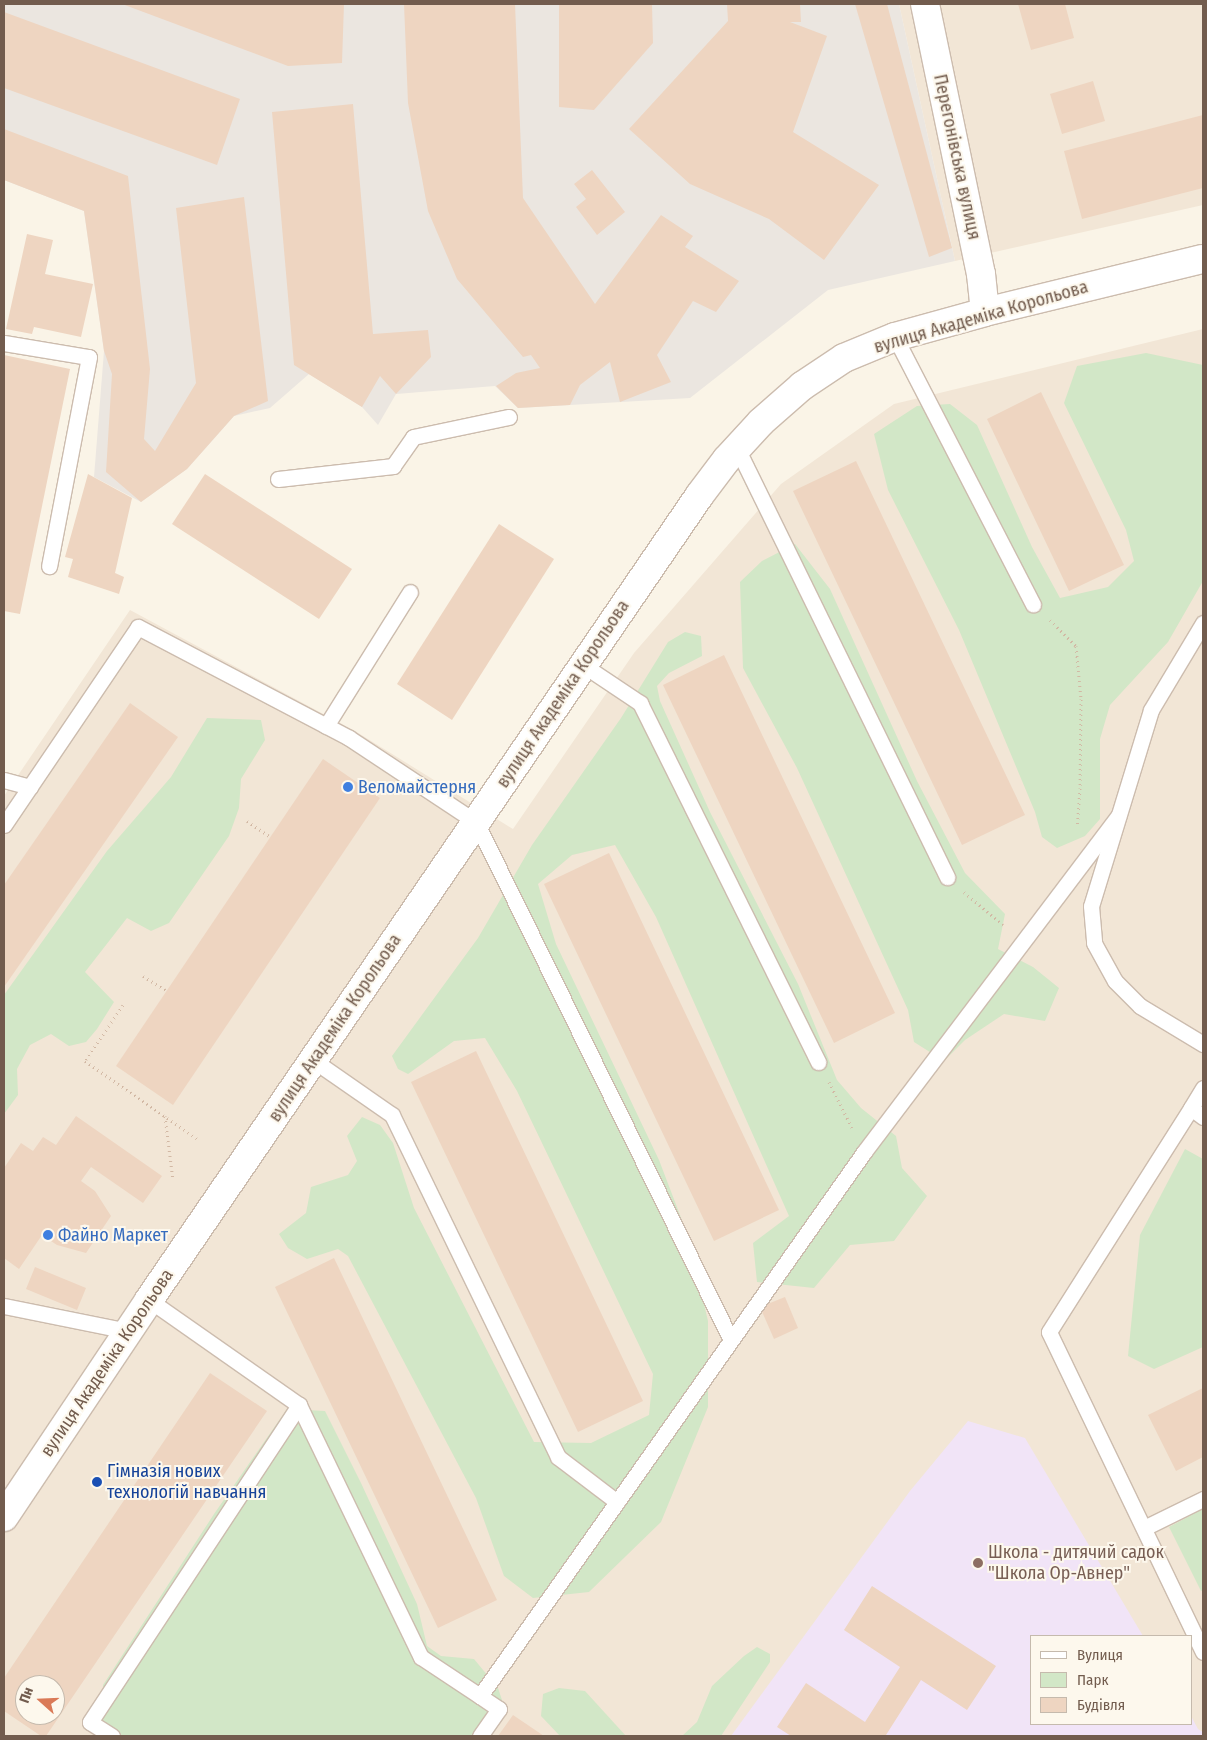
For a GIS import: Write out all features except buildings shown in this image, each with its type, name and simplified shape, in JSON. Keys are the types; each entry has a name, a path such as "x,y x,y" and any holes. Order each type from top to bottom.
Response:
{"street":[{"name":"Перегонівська вулиця","path":"925,4 981,274 985,312"},
{"name":"вулиця Академіка Корольова","path":"4,1517 149,1300 583,665 699,496 736,448 802,386 844,358 895,337 985,312 1203,259"}],"lane":[{"path":"895,337 1033,604"},
{"path":"4,343 89,357 49,566"},
{"path":"278,478 393,466 413,437 509,417"},
{"path":"736,448 947,877"},
{"path":"326,726 410,592"},
{"path":"1203,623 1150,710 1091,906 1094,943 1115,981 1140,1006 1203,1044"},
{"path":"4,825 138,627 349,738 476,822 732,1340"},
{"path":"583,665 640,703 818,1062"},
{"path":"4,780 30,787"},
{"path":"480,1696 864,1152 1118,816"},
{"path":"313,1060 392,1115 558,1457 617,1502"},
{"path":"1203,1088 1197,1112 1049,1332 1203,1652"},
{"path":"149,1300 299,1405 421,1657 499,1709 480,1736"},
{"path":"4,1306 128,1331"},
{"path":"112,1736 90,1722 299,1405"},
{"path":"1144,1528 1203,1498"}],"path":[{"path":"1033,604 1076,646 1080,699 1080,788 1074,874"},
{"path":"247,821 271,837"},
{"path":"947,877 1022,942"},
{"path":"143,976 167,991"},
{"path":"123,1005 85,1061 199,1140"},
{"path":"818,1062 864,1152"},
{"path":"165,1116 173,1180"}],"shaded area":[{"path":"4,4 899,4 955,261 828,290 690,398 518,408 495,386 396,394 378,425 362,407 309,374 270,408 234,416 187,469 141,502 94,477 104,351 84,211 4,180"},
{"path":"899,4 1203,4 1203,205 955,261"},
{"path":"1203,329 1203,1736 4,1736 4,796 130,610 355,731 513,829 634,653 781,484 894,404"},
{"name":"Школа - дитячий садок \"Школа Ор-Авнер\"","path":"968,1421 1025,1438 1142,1635 1030,1635 1030,1725 1192,1725 1192,1718 1198,1729 1203,1732 1203,1736 731,1736 910,1491"}],"green space":[{"path":"1146,353 1203,365 1203,581 1168,642 1110,705 1100,739 1100,819 1085,836 1057,848 1042,837 1035,812 959,630 888,490 874,434 917,406 950,404 977,425 1032,547 1060,598 1108,587 1134,561 1126,530 1064,403 1077,366"},
{"path":"795,544 830,589 917,781 965,873 1005,914 998,949 1033,967 1059,988 1045,1021 1004,1014 965,1040 944,1061 914,1042 908,1010 797,768 743,668 740,582 762,561"},
{"path":"685,632 701,636 702,656 669,673 657,686 660,701 710,812 798,984 837,1080 861,1108 896,1136 902,1168 927,1196 894,1241 850,1245 814,1288 757,1282 753,1243 789,1216 656,917 615,845 572,855 538,884 556,944 659,1160 688,1236 708,1321 708,1407 661,1522 589,1592 533,1598 504,1576 476,1498 348,1256 338,1249 307,1259 288,1248 279,1234 306,1213 311,1187 348,1175 357,1161 347,1136 362,1117 380,1125 393,1143 414,1208 534,1442 591,1443 649,1415 653,1374 517,1091 485,1038 454,1041 408,1074 398,1069 392,1056 478,938 532,845 621,718 668,642"},
{"path":"207,718 261,720 265,740 241,779 239,808 229,836 169,923 151,931 127,918 85,972 114,1002 97,1029 86,1042 69,1046 51,1034 30,1045 17,1069 18,1095 4,1114 4,995 107,851 171,777"},
{"path":"1185,1149 1203,1159 1203,1347 1154,1369 1128,1356 1140,1235"},
{"path":"287,1409 325,1411 361,1483 417,1604 427,1646 441,1656 474,1659 498,1688 506,1712 489,1736 111,1736 102,1723 103,1685 214,1514"},
{"path":"1203,1509 1203,1590 1201,1591 1169,1527"},
{"path":"757,1647 770,1654 770,1662 721,1736 682,1736 697,1722 712,1686 744,1656"},
{"path":"559,1688 585,1691 626,1736 560,1736 541,1716 543,1694"}],"place":[{"name":"Веломайстерня","path":"348,787"},
{"name":"Файно Маркет","path":"48,1235"},
{"name":"Гімназія нових технологій навчання","path":"97,1482"},
{"name":"Школа - дитячий садок \"Школа Ор-Авнер\"","path":"978,1563"}]}
